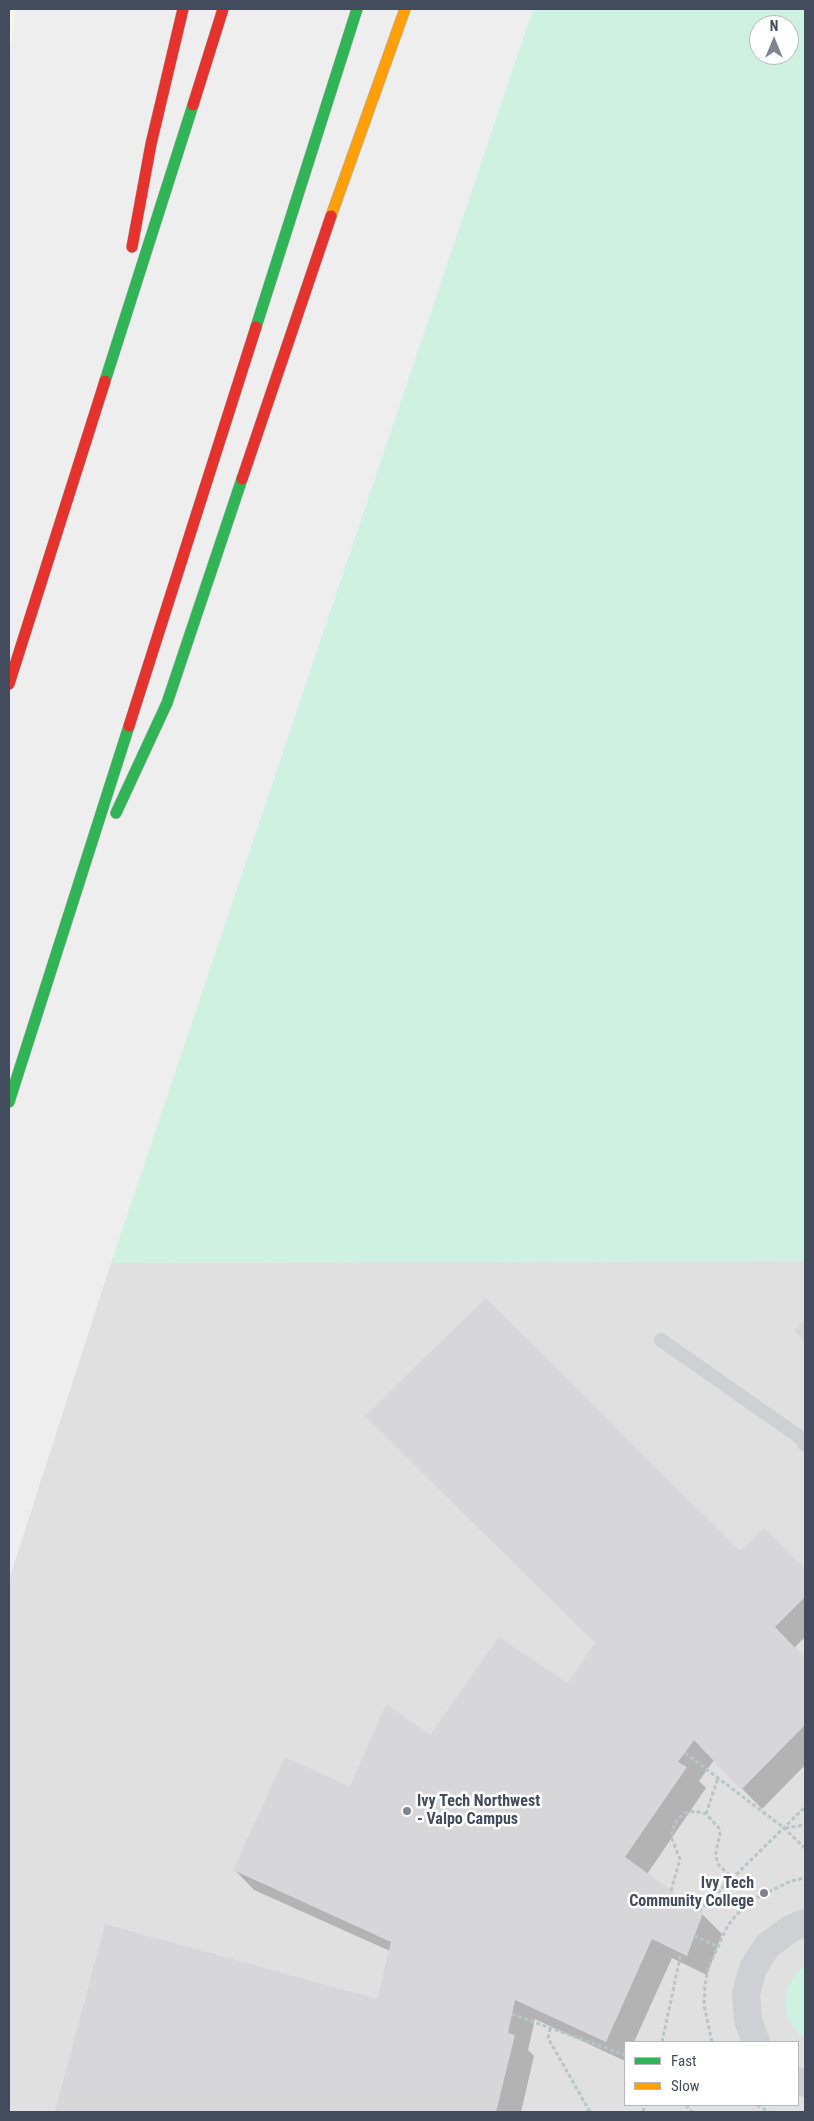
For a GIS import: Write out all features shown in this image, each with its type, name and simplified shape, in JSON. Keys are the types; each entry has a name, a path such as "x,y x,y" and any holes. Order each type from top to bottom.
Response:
{"highway":[{"path":"110,364 151,144 183,9"},
{"path":"9,684 224,9"},
{"path":"9,1102 357,9"},
{"path":"65,926 167,702 350,158 405,9"}],"street":[{"path":"756,2041 748,2021 746,1994 754,1968 768,1945 790,1929 805,1923"}],"lane":[{"path":"661,1340 801,1438 805,1445"}],"path":[{"path":"685,1753 784,1828 805,1848"},
{"path":"706,1814 718,1778"},
{"path":"700,1911 805,1807"},
{"path":"672,1890 680,1859 672,1838 672,1830 678,1819 685,1813 695,1811 706,1814 719,1828 720,1834 716,1852 717,1863 733,1878"},
{"path":"784,1828 805,1825"},
{"path":"694,1936 717,1946"},
{"path":"662,2041 681,1953"},
{"path":"512,2014 624,2056"},
{"path":"550,2028 548,2038 590,2112"}],"shaded area":[{"path":"9,9 16,9 9,59"},
{"name":"Ivy Tech Northwest - Valpo Campus","path":"805,1261 805,2112 9,2112 9,1580 111,1263"}],"green space":[{"path":"533,9 805,9 805,1261 111,1263"},
{"path":"805,1965 805,2038 795,2030 788,2018 785,2003 787,1989 793,1977"}],"building":[{"path":"486,1298 740,1551 764,1528 805,1568 805,1597 775,1627 805,1658 805,1725 741,1790 694,1740 678,1762 687,1767 625,1857 703,1913 687,1956 652,1939 606,2042 515,2000 508,2033 515,2035 496,2112 55,2112 105,1924 377,1999 391,1942 233,1870 285,1757 350,1787 386,1704 430,1735 499,1637 568,1683 595,1643 365,1416"},
{"path":"805,1318 805,1341 794,1331"}],"traffic: fast":[{"path":"256,327 357,9"},
{"path":"105,381 193,105"},
{"path":"116,813 167,703 242,479"},
{"path":"9,1102 129,726"}],"traffic: slow":[{"path":"331,216 405,9"}],"traffic: jam":[{"path":"132,247 151,144 183,9"},
{"path":"193,105 223,9"},
{"path":"242,479 331,216"},
{"path":"129,726 256,327"},
{"path":"9,684 105,381"}],"place":[{"name":"Ivy Tech Northwest - Valpo Campus","path":"407,1811"},
{"name":"Ivy Tech Community College","path":"764,1893"}]}
